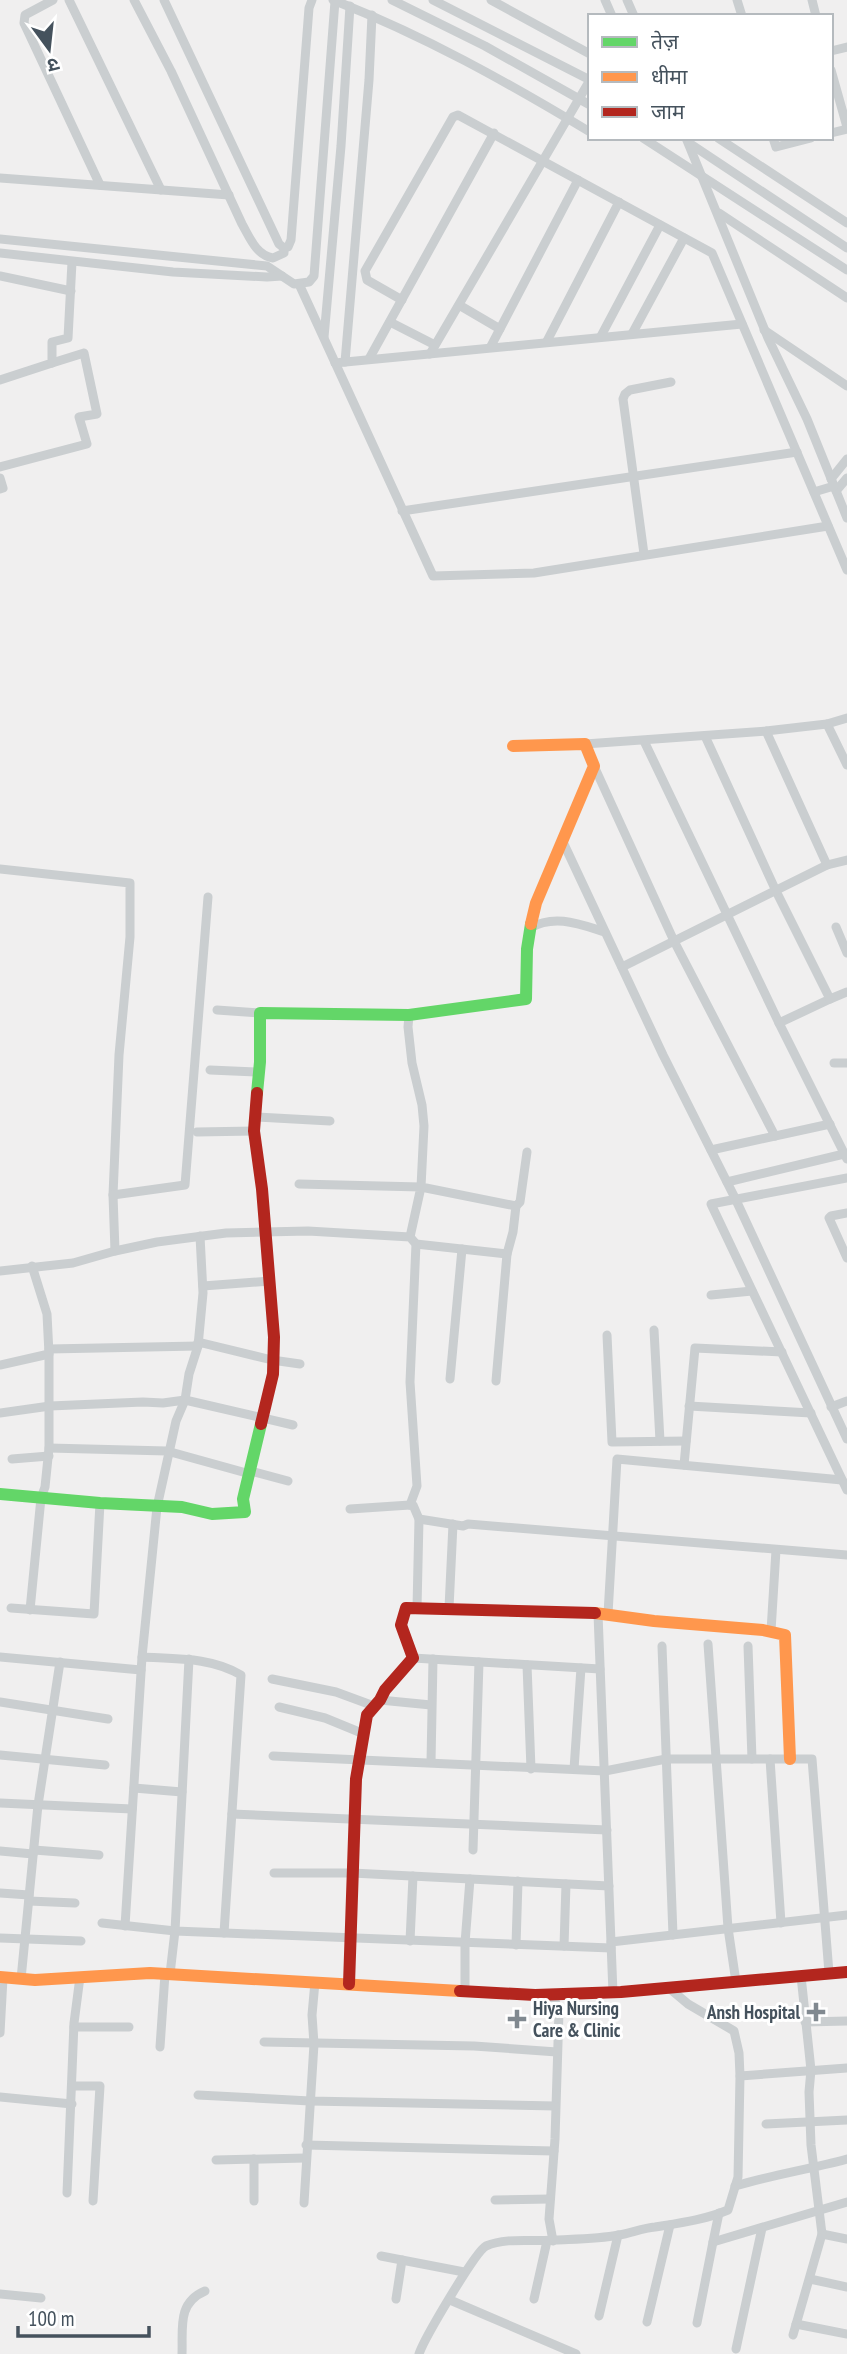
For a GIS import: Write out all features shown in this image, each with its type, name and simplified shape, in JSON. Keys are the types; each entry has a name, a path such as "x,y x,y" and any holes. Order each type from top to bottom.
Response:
{"street":[{"path":"53,0 25,15 24,23 100,185"},
{"path":"69,0 161,190"},
{"path":"134,0 171,71 242,224 261,254 273,258 288,247 291,240 312,0"},
{"path":"164,0 284,250 284,276"},
{"path":"0,239 267,266 295,284 309,282 314,275 334,0 402,28 522,91 588,131"},
{"path":"392,0 485,46 588,104"},
{"path":"433,0 588,79"},
{"path":"491,0 588,53"},
{"path":"324,339 350,6"},
{"path":"340,362 369,80 372,15"},
{"path":"833,77 847,128"},
{"path":"433,349 588,84"},
{"path":"402,300 367,280 365,271 453,117 463,116 712,253 847,570"},
{"path":"369,359 494,133"},
{"path":"646,140 847,270"},
{"path":"685,140 718,212 764,330 807,419 847,518"},
{"path":"685,140 847,248"},
{"path":"721,140 847,223"},
{"path":"774,140 776,147 803,140"},
{"path":"0,178 229,195"},
{"path":"491,346 578,180"},
{"path":"547,341 619,202"},
{"path":"718,212 847,298"},
{"path":"601,337 660,225"},
{"path":"632,334 684,238"},
{"path":"0,253 173,271 284,276"},
{"path":"52,363 52,342 68,338 72,261"},
{"path":"0,276 71,291"},
{"path":"299,284 324,339 340,362 429,572 439,577 534,573 828,526"},
{"path":"459,306 500,329"},
{"path":"390,322 433,349"},
{"path":"340,362 433,349 741,324"},
{"path":"764,330 847,386"},
{"path":"0,380 84,353 97,414 79,417 87,444 0,467"},
{"path":"644,554 623,399 630,390 671,382"},
{"path":"402,511 797,452"},
{"path":"834,485 847,459"},
{"path":"0,478 3,488 0,489"},
{"path":"814,492 847,478"},
{"path":"513,746 644,741 766,731 827,724 847,718"},
{"path":"827,724 847,765"},
{"path":"766,731 828,865"},
{"path":"705,736 776,891 830,999"},
{"path":"644,741 846,1157 727,1182"},
{"path":"585,744 674,941 775,1136"},
{"path":"217,1010 260,1013 409,1014 526,999 530,928 536,903 594,766"},
{"path":"563,842 735,1198 847,1439"},
{"path":"622,967 828,865 847,860"},
{"path":"0,869 130,883 130,937 119,1055 113,1195 115,1251"},
{"path":"113,1195 185,1185 208,897"},
{"path":"530,928 540,922 563,920 605,932"},
{"path":"836,927 847,953"},
{"path":"779,1023 847,992"},
{"path":"0,1494 182,1507 212,1514 245,1512 243,1499 273,1374 274,1337 270,1280 254,1131 257,1117 260,1013"},
{"path":"409,1014 412,1063 424,1126 421,1187 413,1240 411,1382 417,1486 410,1505"},
{"path":"834,1063 847,1063"},
{"path":"211,1070 258,1072"},
{"path":"257,1117 330,1121"},
{"path":"711,1150 830,1124"},
{"path":"197,1132 254,1131"},
{"path":"496,1381 507,1254 516,1206 520,1202 527,1152"},
{"path":"847,1178 711,1204 847,1490"},
{"path":"299,1184 421,1187 516,1206"},
{"path":"847,1213 831,1216 830,1219 847,1258"},
{"path":"0,1271 73,1262 115,1251 200,1236 264,1231 308,1231 413,1240 507,1254"},
{"path":"125,1926 141,1670 157,1507 176,1421 185,1399 198,1344 203,1286 200,1236"},
{"path":"450,1379 462,1249"},
{"path":"30,1610 41,1498 49,1452 50,1406 47,1314 32,1266"},
{"path":"203,1286 270,1280"},
{"path":"711,1295 752,1291"},
{"path":"654,1330 660,1441"},
{"path":"607,1335 612,1442 686,1441"},
{"path":"0,1365 49,1352 198,1344 300,1364"},
{"path":"684,1465 695,1348 782,1352"},
{"path":"0,1413 50,1406 163,1403 185,1399 293,1425"},
{"path":"831,1407 847,1401"},
{"path":"689,1406 811,1413"},
{"path":"12,1459 49,1452 170,1451 288,1481"},
{"path":"613,1993 600,1670 617,1460 842,1480"},
{"path":"11,1608 93,1614 100,1503"},
{"path":"350,1509 413,1505 419,1519 417,1608"},
{"path":"419,1519 453,1524 847,1555"},
{"path":"449,1608 453,1524"},
{"path":"771,1631 776,1550"},
{"path":"413,1658 401,1625 405,1608 603,1614 771,1631 785,1635 790,1759"},
{"path":"708,1644 728,1928 736,1982"},
{"path":"662,1646 673,1934"},
{"path":"748,1646 752,1759"},
{"path":"0,1657 141,1670"},
{"path":"142,1657 189,1659 229,1668 241,1675 224,1933"},
{"path":"413,1658 600,1670"},
{"path":"349,1984 356,1779 367,1715 413,1658"},
{"path":"160,2047 167,1974 175,1931 189,1659"},
{"path":"431,1762 433,1659"},
{"path":"21,1979 38,1805 60,1662"},
{"path":"472,1850 479,1662"},
{"path":"527,1665 531,1769"},
{"path":"575,1769 581,1668"},
{"path":"272,1679 377,1703 431,1705"},
{"path":"0,1702 108,1719"},
{"path":"279,1707 325,1718 364,1734"},
{"path":"0,1755 104,1765"},
{"path":"273,1756 605,1771 666,1759 812,1759 829,1973"},
{"path":"770,1759 781,1923"},
{"path":"134,1788 182,1792"},
{"path":"0,1803 132,1810"},
{"path":"232,1814 607,1830"},
{"path":"0,1851 99,1855"},
{"path":"274,1873 352,1873 609,1886"},
{"path":"410,1941 413,1876"},
{"path":"465,1991 465,1943 470,1879"},
{"path":"516,1945 518,1881"},
{"path":"564,1947 566,1884"},
{"path":"0,1893 75,1903"},
{"path":"102,1923 175,1931 564,1947 611,1945 673,1934 847,1915"},
{"path":"0,1938 81,1941"},
{"path":"0,2033 1,1978 167,1974 552,1994 613,1993 847,1972"},
{"path":"793,2335 822,2234 821,2211 813,2168 809,2092 811,2070 800,1976"},
{"path":"67,2193 74,2028 80,1977"},
{"path":"304,2203 315,1982"},
{"path":"419,2354 464,2272 485,2247 534,2239 550,2241 618,2235 719,2214 727,2210 738,2177 740,2076 734,2031 688,2004 669,1988"},
{"path":"534,2299 550,2241 559,2011 552,1994"},
{"path":"805,2022 847,2021"},
{"path":"74,2028 129,2027"},
{"path":"264,2042 463,2046 557,2052"},
{"path":"740,2076 847,2068"},
{"path":"72,2086 100,2086 93,2201"},
{"path":"198,2095 310,2101 555,2106"},
{"path":"0,2097 72,2104"},
{"path":"766,2124 847,2120"},
{"path":"306,2145 554,2151"},
{"path":"216,2160 305,2158"},
{"path":"254,2159 254,2201"},
{"path":"735,2186 769,2175 847,2159"},
{"path":"495,2200 550,2199"},
{"path":"713,2242 847,2202"},
{"path":"697,2323 719,2214"},
{"path":"647,2322 670,2225"},
{"path":"736,2349 762,2228"},
{"path":"822,2234 847,2239"},
{"path":"599,2316 618,2235"},
{"path":"381,2256 464,2272"},
{"path":"396,2299 402,2260"},
{"path":"810,2278 847,2287"},
{"path":"181,2354 184,2309 196,2295 205,2291"},
{"path":"0,2294 41,2298"},
{"path":"450,2300 576,2354"},
{"path":"796,2324 847,2334"}],"traffic: fast":[{"path":"257,1093 260,1013 409,1015 526,999 527,949 531,924"},
{"path":"0,1494 182,1507 212,1514 245,1512 243,1499 261,1424"}],"traffic: slow":[{"path":"513,746 585,744 594,766 536,903 531,924"},
{"path":"595,1613 763,1630 785,1635 790,1759"},
{"path":"0,1977 35,1980 150,1973 460,1991"}],"traffic: jam":[{"path":"257,1093 254,1131 262,1189 274,1337 273,1374 261,1424"},
{"path":"349,1984 356,1779 367,1715 413,1658 401,1625 406,1608 595,1613"},
{"path":"460,1991 535,1995 621,1992 847,1972"}],"place":[{"name":"Ansh Hospital","path":"816,2012"},
{"name":"Hiya Nursing Care & Clinic","path":"517,2019"}]}
